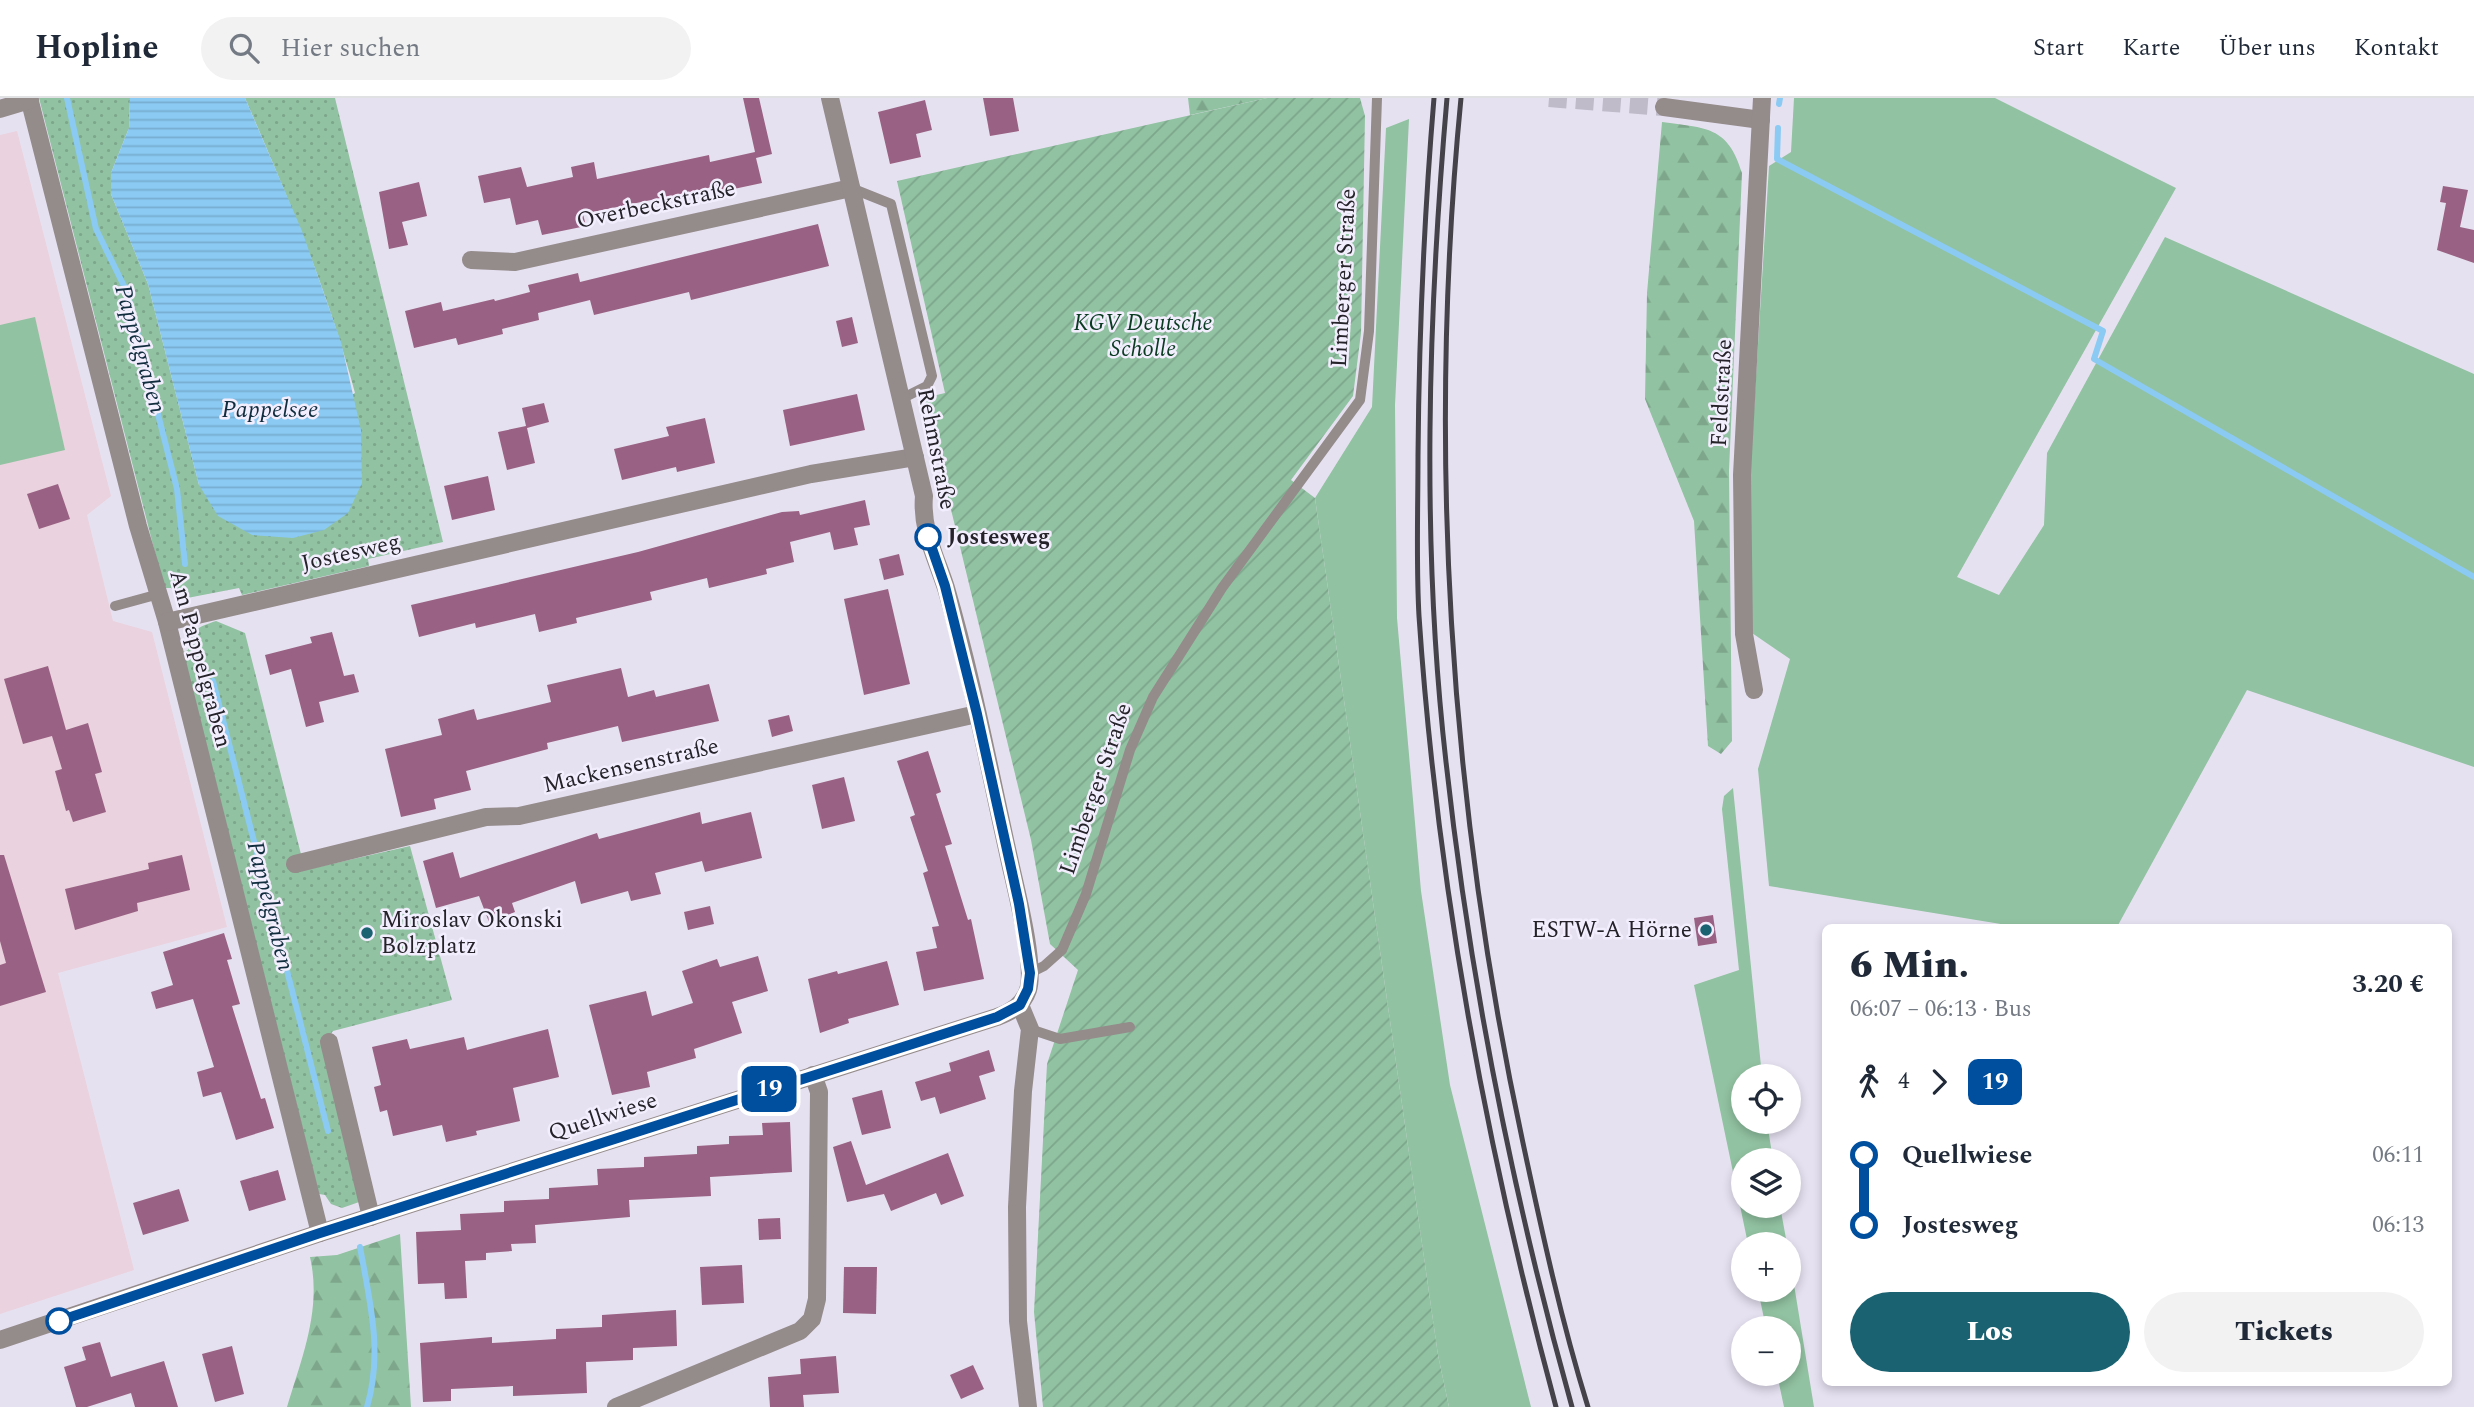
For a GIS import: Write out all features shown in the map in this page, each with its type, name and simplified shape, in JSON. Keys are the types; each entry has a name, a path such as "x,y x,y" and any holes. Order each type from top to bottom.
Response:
{"street":[{"name":"Rehmstraße","path":"830,98 924,496 923,513 928,537 945,586 977,714 1019,904 1030,973"},
{"name":"Feldstraße","path":"1754,690 1744,634 1742,475 1762,98"},
{"path":"0,109 29,99"},
{"name":"Am Pappelgraben","path":"29,99 138,526 167,622 320,1233"},
{"path":"1664,107 1761,120"},
{"name":"Overbeckstraße","path":"471,260 515,262 851,188"},
{"name":"Jostesweg","path":"167,622 811,474 915,457"},
{"name":"Mackensenstraße","path":"295,864 486,817 519,816 977,714"},
{"path":"1028,1407 1018,1321 1017,1207 1023,1091 1030,1029 1020,1005 1028,989 1030,973"},
{"name":"Quellwiese","path":"0,1340 320,1233 997,1017 1020,1005"},
{"path":"329,1042 371,1217"},
{"path":"616,1407 800,1331 812,1319 817,1299 819,1092 813,1075"}],"lane":[{"name":"Limberger Straße","path":"1030,973 1044,966 1062,950 1086,894 1130,750 1153,697 1187,639 1222,588 1360,400 1369,331 1377,98"},
{"path":"851,188 891,204 932,376 927,386 901,399"},
{"path":"116,606 159,594"},
{"path":"1030,1029 1060,1040 1130,1027"}],"shaded area":[{"path":"17,131 111,496 87,515 113,621 152,632 227,927 58,973 134,1270 0,1314 0,135"}],"green space":[{"path":"39,98 130,98 129,128 111,173 111,194 148,284 199,485 355,393 319,280 245,98 335,98 443,542 368,559 369,566 242,595 239,588 182,599 171,588 164,588"},
{"path":"1188,98 1267,98 1190,115"},
{"name":"KGV Deutsche Scholle","path":"1267,98 1360,98 1365,116 1361,333 1353,396 1291,480 1315,498 1438,1355 1449,1407 1043,1407 1034,1312 1047,1064 1078,970 1050,944 1031,840 924,398 945,393 897,181"},
{"path":"1794,98 1995,98 2176,188 1957,577 1999,595 2044,525 2047,453 2165,237 2474,374 2474,767 2247,690 2119,924 2001,924 1769,886 1758,769 1790,659 1752,633 1750,474 1769,166 1791,152"},
{"path":"1409,119 1395,405 1397,618 1421,891 1450,1085 1531,1407 1449,1407 1438,1355 1315,498 1372,407 1386,128"},
{"path":"1662,122 1713,132 1730,146 1742,173 1729,471 1732,741 1721,754 1708,746 1694,521 1645,399 1647,293"},
{"path":"35,317 65,450 0,465 0,325"},
{"path":"216,621 245,633 305,870 410,846 452,1000 333,1031 322,1045 362,1201 342,1208 331,1204 325,1195 319,1194 183,652 188,650 196,630"},
{"path":"1733,788 1761,1064 1731,1064 1731,1134 1769,1134 1771,1148 1731,1148 1731,1162 1694,985 1739,970 1722,809 1724,796"},
{"path":"1743,1218 1782,1218 1785,1232 1745,1232"},
{"path":"400,1234 411,1407 287,1407 312,1314 314,1295 310,1257 337,1255"},
{"path":"1761,1302 1797,1302 1799,1316 1763,1316"},
{"path":"1801,1327 1814,1407 1784,1407 1780,1386 1801,1386"}],"water":[{"name":"Pappelsee","path":"130,98 245,98 302,231 341,342 361,430 362,483 348,513 324,530 293,538 252,535 218,516 199,485 148,284 111,194 111,173 129,128"}],"building":[{"path":"743,98 759,98 772,154 756,158 762,183 715,193 714,187 583,214 586,226 542,235 538,220 516,225 510,198 484,203 478,176 521,167 527,187 573,177 571,167 594,162 597,179 709,155 710,162 755,152"},
{"path":"983,98 1013,98 1019,131 990,136"},
{"path":"925,100 932,130 916,134 921,157 890,164 878,112"},
{"path":"419,182 427,216 402,222 408,245 389,249 379,192"},
{"path":"2443,186 2468,190 2460,227 2474,230 2474,263 2437,250 2446,203 2440,202"},
{"path":"818,224 829,266 691,300 689,292 594,315 590,300 538,313 539,320 502,329 503,334 458,345 456,338 414,348 405,311 441,302 443,311 494,299 495,301 530,292 528,285 578,273 580,282"},
{"path":"852,317 858,343 842,347 836,321"},
{"path":"857,394 865,430 790,446 783,410"},
{"path":"544,403 549,422 527,428 535,463 507,470 498,432 526,426 522,408"},
{"path":"705,418 715,463 677,472 676,467 622,480 614,449 669,436 666,427"},
{"path":"488,476 495,510 452,520 444,486"},
{"path":"58,484 70,519 39,529 27,494"},
{"path":"865,500 870,525 854,528 858,545 834,550 830,532 790,542 794,562 766,569 767,574 709,588 707,578 650,592 652,600 576,618 577,623 539,632 535,614 476,628 475,623 419,637 411,605 638,552 782,512 799,511 800,515"},
{"path":"899,554 904,575 884,580 879,559"},
{"path":"888,589 910,684 864,695 844,599"},
{"path":"332,632 344,676 354,674 359,692 319,702 324,722 306,727 291,669 270,675 265,655 312,643 310,637"},
{"path":"48,666 66,730 88,723 102,772 95,774 106,812 73,822 69,810 66,811 55,771 62,769 52,736 23,744 4,679"},
{"path":"621,668 628,697 654,690 656,697 709,684 719,721 622,742 618,726 547,743 548,749 466,771 471,790 434,799 436,809 401,817 385,749 442,735 438,719 474,709 477,720 551,702 547,685"},
{"path":"789,715 793,731 772,737 768,720"},
{"path":"928,751 941,792 936,794 952,844 945,846 968,920 971,919 984,979 924,991 916,952 937,948 932,927 939,926 923,873 928,871 910,817 915,815 897,761"},
{"path":"844,777 855,821 822,829 812,785"},
{"path":"700,812 702,824 751,812 762,858 705,872 702,861 655,873 661,894 631,901 628,891 581,904 575,881 512,903 515,912 489,922 479,896 436,908 423,861 453,852 460,878 597,833 599,839"},
{"path":"0,855 4,855 46,992 0,1006 0,965 6,963 0,941"},
{"path":"182,855 190,890 137,903 138,911 75,930 65,889 149,869 148,863"},
{"path":"710,906 714,924 688,930 684,912"},
{"name":"ESTW-A Hörne","path":"1713,915 1717,943 1698,946 1694,918"},
{"path":"224,933 232,959 227,960 240,1004 232,1006 261,1099 265,1098 274,1128 236,1140 221,1092 203,1097 197,1072 214,1067 193,999 156,1009 151,992 173,985 163,952"},
{"path":"758,956 768,991 732,1002 742,1033 694,1049 696,1058 647,1072 650,1087 612,1095 589,1005 646,991 652,1016 693,1003 682,971 717,959 720,967"},
{"path":"887,961 899,1005 848,1019 849,1023 820,1033 808,979"},
{"path":"548,1029 559,1077 513,1088 520,1121 476,1131 477,1135 446,1142 442,1125 393,1136 387,1110 380,1112 374,1087 381,1085 372,1047 407,1039 410,1049 464,1037 467,1050"},
{"path":"989,1050 995,1071 979,1076 986,1099 940,1114 935,1097 921,1101 915,1082 951,1071 949,1063"},
{"path":"882,1090 891,1128 862,1135 852,1098"},
{"path":"790,1122 792,1172 710,1177 711,1196 629,1200 630,1217 535,1225 536,1243 511,1244 512,1251 486,1253 486,1260 465,1261 467,1298 445,1299 444,1283 418,1284 416,1232 461,1230 460,1214 504,1212 504,1201 549,1199 549,1188 598,1185 597,1169 644,1167 644,1157 697,1154 697,1146 729,1144 729,1136 763,1135 762,1123"},
{"path":"851,1141 866,1185 948,1153 964,1196 941,1205 936,1193 891,1211 884,1194 847,1202 833,1147"},
{"path":"278,1170 286,1200 249,1211 240,1181"},
{"path":"179,1189 189,1221 143,1235 133,1203"},
{"path":"780,1218 781,1239 759,1240 758,1219"},
{"path":"742,1265 744,1303 702,1305 700,1267"},
{"path":"844,1267 877,1267 876,1314 843,1313"},
{"path":"676,1310 677,1346 633,1348 633,1360 586,1362 587,1393 513,1396 513,1386 451,1389 451,1401 423,1402 420,1343 492,1337 492,1343 556,1339 556,1329 602,1327 602,1315"},
{"path":"100,1342 111,1377 164,1361 178,1407 135,1407 131,1393 87,1407 76,1407 64,1367 86,1360 82,1347"},
{"path":"232,1346 244,1394 215,1402 202,1354"},
{"path":"836,1356 839,1393 803,1395 804,1407 770,1407 768,1377 801,1374 800,1359"},
{"path":"973,1365 984,1389 961,1399 950,1375"}],"waterway":[{"name":"Pappelgraben","path":"67,98 96,229 127,292 177,489 185,564"},
{"path":"1779,104 1780,98"},
{"path":"1778,128 1777,159 2103,331 2094,359 2474,577"},
{"name":"Pappelgraben","path":"213,681 328,1131"},
{"name":"Pappelgraben","path":"360,1247 371,1308 374,1347 372,1387 367,1407"}],"tunnel":[{"path":"1549,98 1664,107"}],"railway":[{"path":"1434,98 1427,187 1418,456 1418,596 1427,716 1438,816 1468,1015 1508,1212 1556,1407"},
{"path":"1447,98 1435,263 1430,430 1430,513 1438,680 1456,844 1481,1006 1531,1248 1572,1407"},
{"path":"1461,98 1451,229 1446,360 1446,492 1462,754 1477,884 1498,1014 1545,1243 1588,1407"}],"bus line":[{"name":"19","path":"59,1321 320,1233 997,1017 1020,1005 1028,989 1030,973 1019,904 977,714 945,586 935,564 928,537"}],"place":[{"name":"Jostesweg","path":"928,537"},
{"name":"ESTW-A Hörne","path":"1706,930"},
{"name":"Miroslav Okonski Bolzplatz","path":"367,933"}]}
